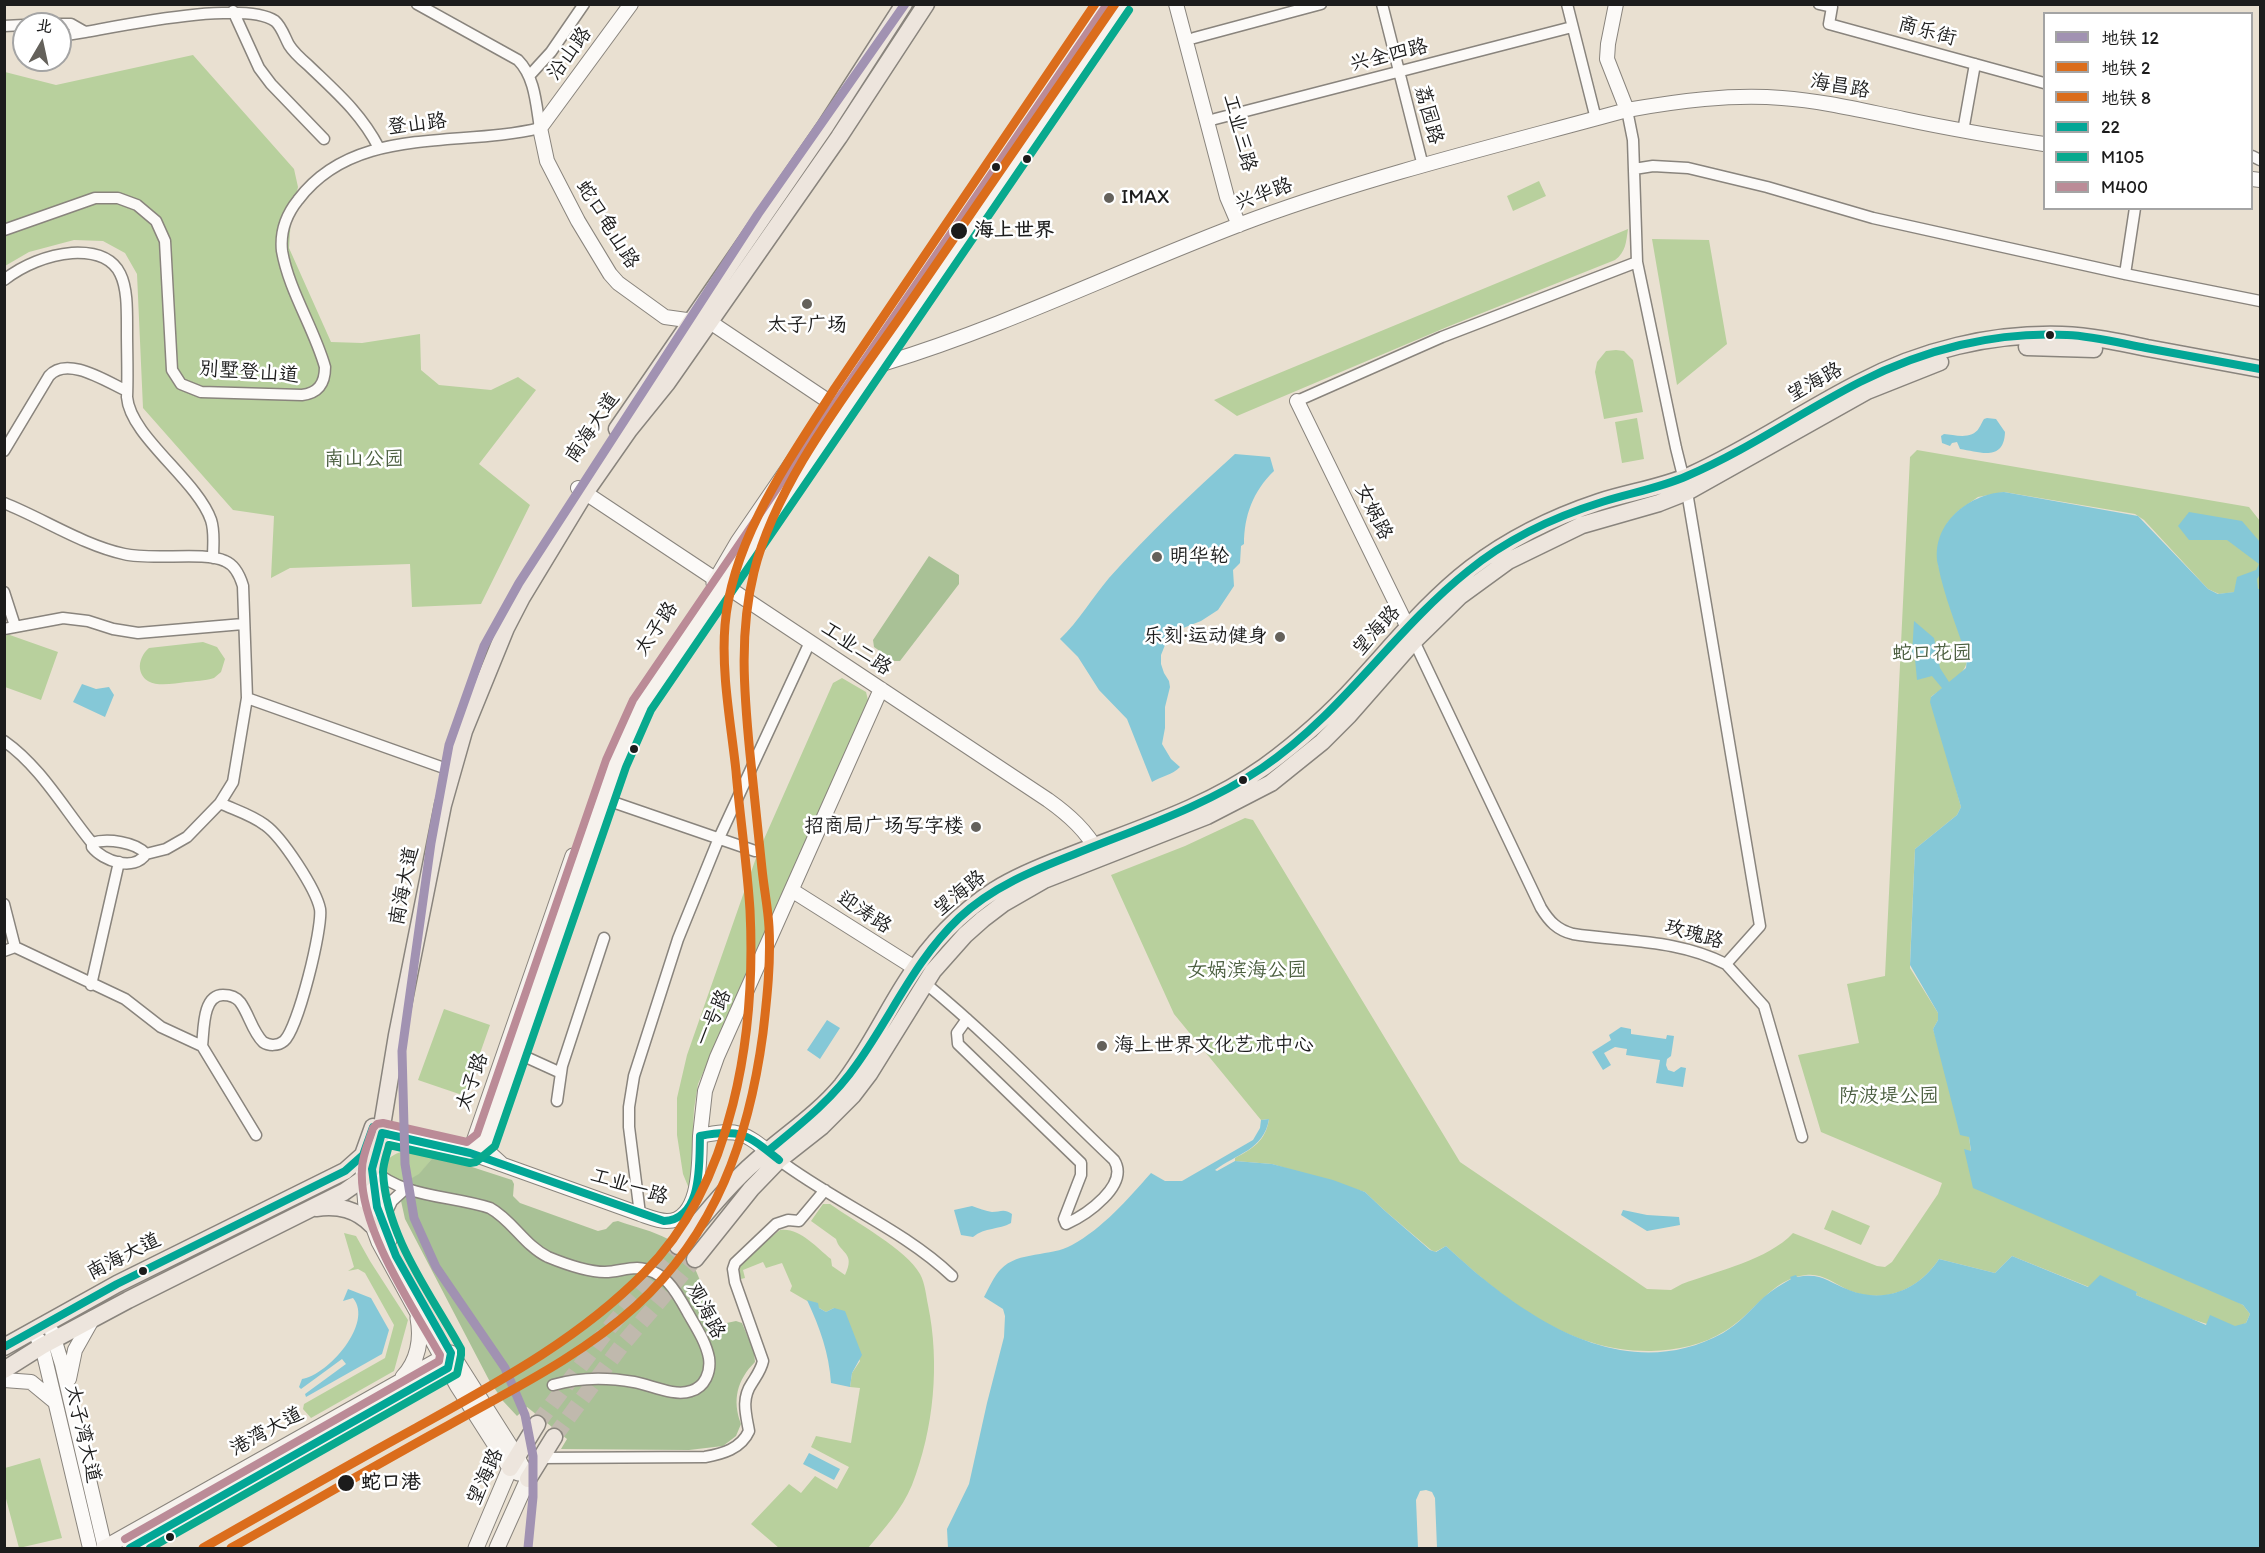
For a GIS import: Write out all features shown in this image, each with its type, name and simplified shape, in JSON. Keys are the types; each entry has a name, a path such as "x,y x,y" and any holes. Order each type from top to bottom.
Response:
{"main road":[{"name":"南海大道","path":"380,1128 390,1022 426,839 444,768 469,692 498,625 530,564 581,490 690,321 825,127 904,4"},
{"name":"南海大道","path":"4,1370 93,1318 344,1192 366,1167 380,1128 435,842 464,731 516,607 581,490 667,383 832,147 926,4"},
{"name":"太子路","path":"482,1135 517,1053 616,763 642,705 720,582 738,542 1107,4"},
{"name":"太子路","path":"482,1135 615,737 634,700 871,370 1120,4"},
{"name":"望海路","path":"1685,485 1713,464 1860,382 1900,363 1969,343 2038,335 2074,336 2260,369"},
{"name":"望海路","path":"695,1259 746,1196 773,1155 841,1086 867,1048 915,968 958,919 996,889 1035,869 1125,841 1235,794 1262,768 1311,730 1411,634 1468,570 1497,549 1523,535 1598,503 1655,488 1685,485 1867,391 1933,364 1985,351 2026,347 2096,349 2260,379"},
{"name":"望海路","path":"678,1246 731,1185 773,1155 821,1127 853,1095 875,1065 925,983 965,934 1004,903 1098,851"},
{"path":"466,1148 482,1135 489,1153 500,1163"},
{"name":"南海大道","path":"4,1347 117,1284 345,1171 366,1167"},
{"path":"366,1167 366,1208 396,1256 447,1360"},
{"path":"309,1209 335,1207 348,1209 377,1224 417,1312 513,1463 528,1479"},
{"path":"400,1382 408,1372 418,1348 420,1324 417,1312"},
{"name":"港湾大道","path":"104,1548 400,1382 447,1360"},
{"name":"港湾大道","path":"130,1548 447,1360"},
{"name":"望海路","path":"476,1548 513,1463 537,1424"},
{"name":"望海路","path":"497,1548 528,1479 554,1437"}],"street":[{"path":"417,4 518,60 530,75 540,128"},
{"path":"530,75 551,52 584,4"},
{"name":"沿山路","path":"540,128 631,4"},
{"name":"工业三路","path":"1176,4 1227,197 1239,225"},
{"name":"工业三路","path":"1186,4 1235,195 1239,225"},
{"path":"1194,38 1321,4"},
{"name":"荔园路","path":"1382,4 1423,165"},
{"path":"1567,4 1596,119"},
{"path":"1616,4 1607,59 1632,128 1637,262 1685,485"},
{"name":"商乐街","path":"1819,4 1833,6 1829,24 2043,83"},
{"path":"233,11 259,69 324,139"},
{"path":"72,34 191,13 233,11 262,15 275,22 295,53 356,111 369,128 379,148"},
{"path":"72,25 86,32"},
{"name":"兴全四路","path":"1215,119 1572,27"},
{"path":"1963,131 1975,64"},
{"name":"海昌路","path":"1627,110 1701,99 1780,98 1817,101 1963,131 2043,144"},
{"name":"兴华路","path":"871,370 885,363 993,326 1239,225 1346,186 1627,110"},
{"name":"登山路","path":"308,186 338,163 379,148 540,128"},
{"name":"蛇口龟山路","path":"540,128 547,161 578,221 610,274 628,292 665,317 708,323"},
{"path":"1634,169 1653,166 1688,168 1767,187 1873,218 2125,274 2260,301"},
{"name":"别墅登山道","path":"4,230 95,198 118,198 137,205 156,221 165,241 172,370 181,384 201,392 312,394 320,387 325,377 325,367 286,267 281,235 285,220 308,186"},
{"path":"2125,274 2135,210"},
{"path":"4,280 38,261 67,254 99,256 114,265 123,276 127,293 129,408 136,422 206,510 213,526 213,558"},
{"path":"1297,401 1442,337 1637,262"},
{"path":"708,323 723,330 834,405"},
{"path":"894,337 894,342 900,347 925,351"},
{"path":"4,451 49,376 57,369 73,368 127,391"},
{"name":"女娲路","path":"1297,401 1411,634"},
{"name":"玫瑰路","path":"1411,634 1548,920 1559,929 1573,934 1669,945 1701,953 1726,964 1760,926 1685,485"},
{"name":"工业二路","path":"581,490 1063,810 1086,833 1098,851"},
{"path":"4,503 123,554 148,558 213,558 226,561 240,576 243,586 247,698 236,771 228,793 182,840 166,849 146,854 136,862 108,860 97,853 92,843 34,768 19,751 4,741"},
{"path":"4,592 10,627 63,618 75,618 113,629 138,633 243,624"},
{"path":"640,1214 629,1127 631,1091 678,939 719,838 810,642"},
{"name":"一号路","path":"700,1136 702,1105 710,1076 881,689"},
{"path":"247,698 444,768"},
{"path":"604,799 755,851"},
{"path":"202,1046 207,1009 212,1000 220,995 233,996 240,1002 263,1042 275,1044 286,1039 296,1020 320,925 320,912 315,894 278,837 265,825 220,803"},
{"path":"92,843 101,841 125,844 142,849 146,854"},
{"path":"91,984 119,862"},
{"name":"迎涛路","path":"793,891 915,968"},
{"path":"4,904 10,949 125,999 161,1028 202,1046 256,1135"},
{"path":"557,1101 561,1073 604,938"},
{"path":"1726,964 1764,1006 1803,1137"},
{"path":"925,983 967,1018 1118,1165 1116,1182 1094,1207 1079,1218 1066,1224 1064,1219 1081,1175 1081,1163 958,1044 957,1033 967,1018"},
{"path":"517,1053 561,1073"},
{"name":"工业一路","path":"380,1128 466,1148 500,1163 640,1214 668,1221 680,1216 688,1208 698,1186 700,1136"},
{"path":"700,1136 731,1131 747,1136 825,1190 882,1225 952,1276"},
{"name":"观海路","path":"366,1167 404,1190 490,1208 499,1213 546,1256 567,1264 605,1272 635,1268 651,1270 666,1279 676,1291 703,1339 709,1358 709,1371 704,1383 685,1393 604,1378 574,1380 553,1385"},
{"path":"377,1224 392,1201 404,1190"},
{"path":"539,1458 705,1457 730,1450 742,1442 748,1431 744,1412 747,1394 762,1369 763,1361 735,1282 733,1269 735,1263 776,1224 788,1220 799,1221 825,1190"},
{"path":"68,1390 72,1359 78,1343 93,1318"},
{"path":"40,1326 49,1342"},
{"name":"太子湾大道","path":"49,1342 68,1390 104,1548"},
{"name":"太子湾大道","path":"49,1342 54,1401 90,1548"},
{"path":"4,1380 31,1382 54,1401"}],"green space":[{"name":"南山公园","path":"193,55 294,169 298,187 291,218 289,248 331,342 362,343 420,334 421,370 439,385 491,390 518,377 536,390 479,464 530,505 481,604 412,607 410,564 290,568 271,578 274,516 233,510 143,408 137,274 125,253 103,241 74,240 29,252 5,266 5,72 56,85"},
{"path":"1539,181 1546,196 1513,211 1507,196"},
{"path":"1628,229 1623,250 1615,260 1447,327 1237,416 1214,400"},
{"path":"1652,239 1709,240 1727,344 1677,385"},
{"path":"1606,351 1624,351 1633,360 1643,412 1604,419 1595,372 1597,362"},
{"path":"1637,418 1644,459 1622,463 1615,422"},
{"path":"1917,450 2249,507 2260,521 2260,589 2219,594 2208,589 2144,520 2135,514 2004,492 1978,497 1958,511 1948,522 1938,550 1938,564 1967,658 1959,675 1931,697 1961,807 1957,815 1915,849 1910,962 1910,968 1938,1013 1938,1020 1933,1029 1969,1137 1971,1152 1964,1150 2243,1305 2250,1314 2246,1323 2235,1327 2206,1324 2136,1295 2137,1292 2089,1287 2012,1256 1995,1273 1939,1259 1931,1270 1911,1286 1887,1295 1861,1294 1828,1279 1812,1275 1794,1278 1773,1290 1735,1324 1708,1340 1690,1346 1651,1351 1621,1349 1592,1343 1539,1319 1491,1285 1446,1246 1435,1252 1431,1250 1365,1192 1272,1164 1235,1161 1235,1158 1252,1148 1261,1139 1269,1119 1261,1120 1174,1014 1111,875 1185,846 1245,818 1253,820 1460,1162 1647,1289 1671,1290 1741,1264 1770,1251 1793,1233 1877,1266 1885,1267 1892,1262 1938,1194 1942,1183 1821,1132 1798,1055 1859,1043 1847,984 1885,976 1910,457"},
{"path":"929,556 959,575 959,584 900,661 894,661 874,647 873,640"},
{"path":"7,634 58,652 41,700 5,687 4,642"},
{"path":"203,642 217,647 225,659 221,672 214,678 158,684 142,676 140,663 149,648"},
{"path":"842,678 866,692 868,700 698,1084 694,1109 690,1191 683,1174 677,1135 677,1098 687,1055 757,855 833,683"},
{"path":"444,1009 490,1025 465,1096 418,1080"},
{"path":"418,1149 435,1155 419,1175 403,1183 388,1175 386,1163 389,1158 400,1152"},
{"path":"435,1155 512,1180 513,1196 520,1203 598,1231 618,1221 656,1234 678,1245 692,1262 697,1273 710,1316 722,1324 736,1321 742,1323 754,1352 755,1362 744,1376 738,1391 737,1407 741,1424 736,1436 723,1446 689,1450 561,1449 567,1439 527,1407 517,1416 503,1401 489,1380 405,1219 401,1201 406,1193 403,1183 419,1174"},
{"path":"823,1204 830,1204 879,1236 913,1265 923,1281 932,1327 933,1396 919,1464 903,1502 868,1548 779,1548 751,1524 789,1484 801,1493 815,1476 837,1489 849,1467 811,1447 816,1436 851,1443 860,1388 850,1387 852,1373 860,1361 834,1308 826,1312 790,1291 792,1286 782,1263 766,1268 763,1262 743,1270 745,1278 741,1279 740,1273 740,1266 745,1258 780,1230 787,1230 801,1235 813,1244 831,1259 832,1266 845,1275 849,1262 848,1257 836,1239 811,1221"},
{"path":"1832,1210 1870,1226 1861,1245 1824,1229"},
{"path":"344,1233 356,1236 408,1320 394,1371 311,1418 303,1409 304,1404 385,1358 394,1325 365,1273 358,1269 348,1271 354,1267"},
{"path":"40,1458 62,1538 19,1548 5,1495 5,1468"}],"water":[{"path":"1987,418 1996,419 2005,432 2004,441 1996,451 1975,452 1960,449 1957,442 1950,446 1942,443 1941,436 1944,434 1963,436 1976,432"},
{"path":"1235,454 1270,457 1274,471 1260,487 1251,504 1244,544 1241,546 1240,563 1233,570 1234,586 1218,610 1201,621 1178,630 1165,645 1161,655 1161,664 1170,687 1165,707 1162,744 1171,759 1180,767 1152,782 1127,719 1099,690 1078,657 1060,639 1124,562 1170,514"},
{"path":"2004,492 2138,516 2208,589 2218,594 2234,592 2237,577 2256,570 2259,564 2227,540 2189,540 2178,526 2189,512 2242,521 2260,542 2260,574 2257,579 2258,589 2260,589 2260,1548 1437,1548 1435,1498 1432,1492 1426,1490 1420,1491 1416,1500 1418,1548 948,1548 947,1529 969,1484 1004,1337 1003,1309 984,1297 996,1275 1008,1263 1016,1259 1064,1249 1083,1238 1114,1213 1151,1173 1165,1181 1182,1181 1253,1140 1260,1128 1261,1120 1269,1119 1266,1129 1255,1145 1215,1170 1235,1161 1272,1164 1333,1180 1365,1192 1430,1250 1436,1252 1446,1246 1505,1296 1538,1318 1573,1336 1610,1348 1647,1352 1685,1348 1723,1333 1740,1321 1767,1294 1796,1275 1797,1277 1818,1277 1862,1294 1888,1295 1911,1286 1921,1279 1939,1259 1995,1273 2012,1256 2088,1287 2100,1275 2137,1292 2136,1295 2206,1325 2210,1315 2235,1326 2246,1323 2250,1314 2243,1305 1973,1188 1964,1149 1971,1151 1969,1137 1960,1135 1933,1029 1938,1020 1938,1013 1910,965 1915,849 1957,815 1961,807 1930,702 1931,697 1942,688 1932,676 1917,680 1915,659 1912,654 1914,621 1934,638 1940,668 1949,682 1966,668 1967,658 1947,600 1938,565 1937,550 1940,537 1954,514 1977,499"},
{"path":"82,684 96,689 109,687 114,695 105,717 73,702"},
{"path":"827,1020 840,1028 820,1059 807,1050"},
{"path":"1621,1027 1631,1029 1631,1034 1666,1039 1667,1035 1674,1036 1671,1056 1667,1059 1666,1065 1668,1070 1674,1072 1681,1067 1686,1068 1683,1087 1656,1083 1660,1060 1626,1055 1627,1049 1615,1047 1604,1053 1611,1065 1603,1070 1592,1052 1611,1040 1609,1035"},
{"path":"972,1206 992,1212 1009,1212 1012,1214 1011,1223 973,1237 961,1235 954,1210"},
{"path":"1623,1210 1647,1215 1679,1217 1680,1225 1647,1231 1621,1215"},
{"path":"348,1289 371,1298 389,1330 382,1354 306,1397 305,1394 346,1364 342,1359 301,1389 299,1387 302,1379 324,1368 335,1358 353,1334 358,1321 358,1308 353,1298 343,1301"},
{"path":"807,1300 818,1303 819,1308 826,1312 834,1308 845,1311 862,1355 852,1373 850,1387 831,1383 823,1341"},
{"path":"809,1453 840,1469 834,1480 803,1464"}],"tunnel":[{"path":"537,1424 606,1332 678,1246"},
{"path":"554,1437 622,1345 695,1259"}],"metro line":[{"name":"12","path":"528,1548 533,1497 533,1456 525,1415 505,1368 436,1267 414,1218 405,1164 402,1051 431,843 449,745 484,646 519,583 758,214 905,4"},
{"name":"2","path":"203,1548 475,1395 564,1340 592,1319 644,1273 675,1237 699,1196 719,1151 733,1104 743,1055 749,1006 750,910 724,661 725,625 730,593 739,562 766,501 835,388 1095,4"},
{"name":"8","path":"231,1548 522,1385 593,1341 636,1306 664,1278 688,1247 708,1215 738,1146 748,1110 757,1072 767,993 769,927 748,731 744,663 749,595 765,538 779,505 816,438 1115,4"}],"transit line":[{"name":"M400","path":"125,1539 439,1361 440,1355 389,1265 369,1215 363,1191 362,1164 373,1128 383,1123 467,1142 477,1134 606,760 633,700 1107,4"},
{"name":"M105","path":"150,1548 457,1374 461,1349 412,1264 392,1219 383,1172 389,1145 470,1163 476,1162 495,1146 626,767 651,710 1129,10"},
{"name":"22","path":"768,1151 838,1089 870,1045 929,952 943,934 972,907 999,888 1029,873 1194,805 1262,768 1291,746 1343,698 1441,594 1483,559 1532,530 1584,508 1687,476 1731,455 1860,382 1909,361 1960,345 2013,336 2077,336 2260,369"},
{"name":"22","path":"4,1347 117,1284 345,1171 363,1155 373,1127"},
{"name":"22","path":"130,1548 448,1368 451,1353 396,1256 377,1207 372,1169 382,1133 470,1153 664,1221 677,1218 686,1211 692,1201 698,1175 700,1136 735,1133 751,1139 779,1160"}],"place":[{"name":"IMAX","path":"1109,198"},
{"name":"海上世界","path":"959,231"},
{"name":"太子广场","path":"807,304"},
{"name":"明华轮","path":"1157,557"},
{"name":"乐刻·运动健身","path":"1280,637"},
{"name":"招商局广场写字楼","path":"976,827"},
{"name":"海上世界文化艺术中心","path":"1102,1046"},
{"name":"蛇口港","path":"346,1483"}],"park label":[{"name":"蛇口花园","path":"1932,654"},
{"name":"女娲滨海公园","path":"1247,971"},
{"name":"防波堤公园","path":"1889,1097"}]}
